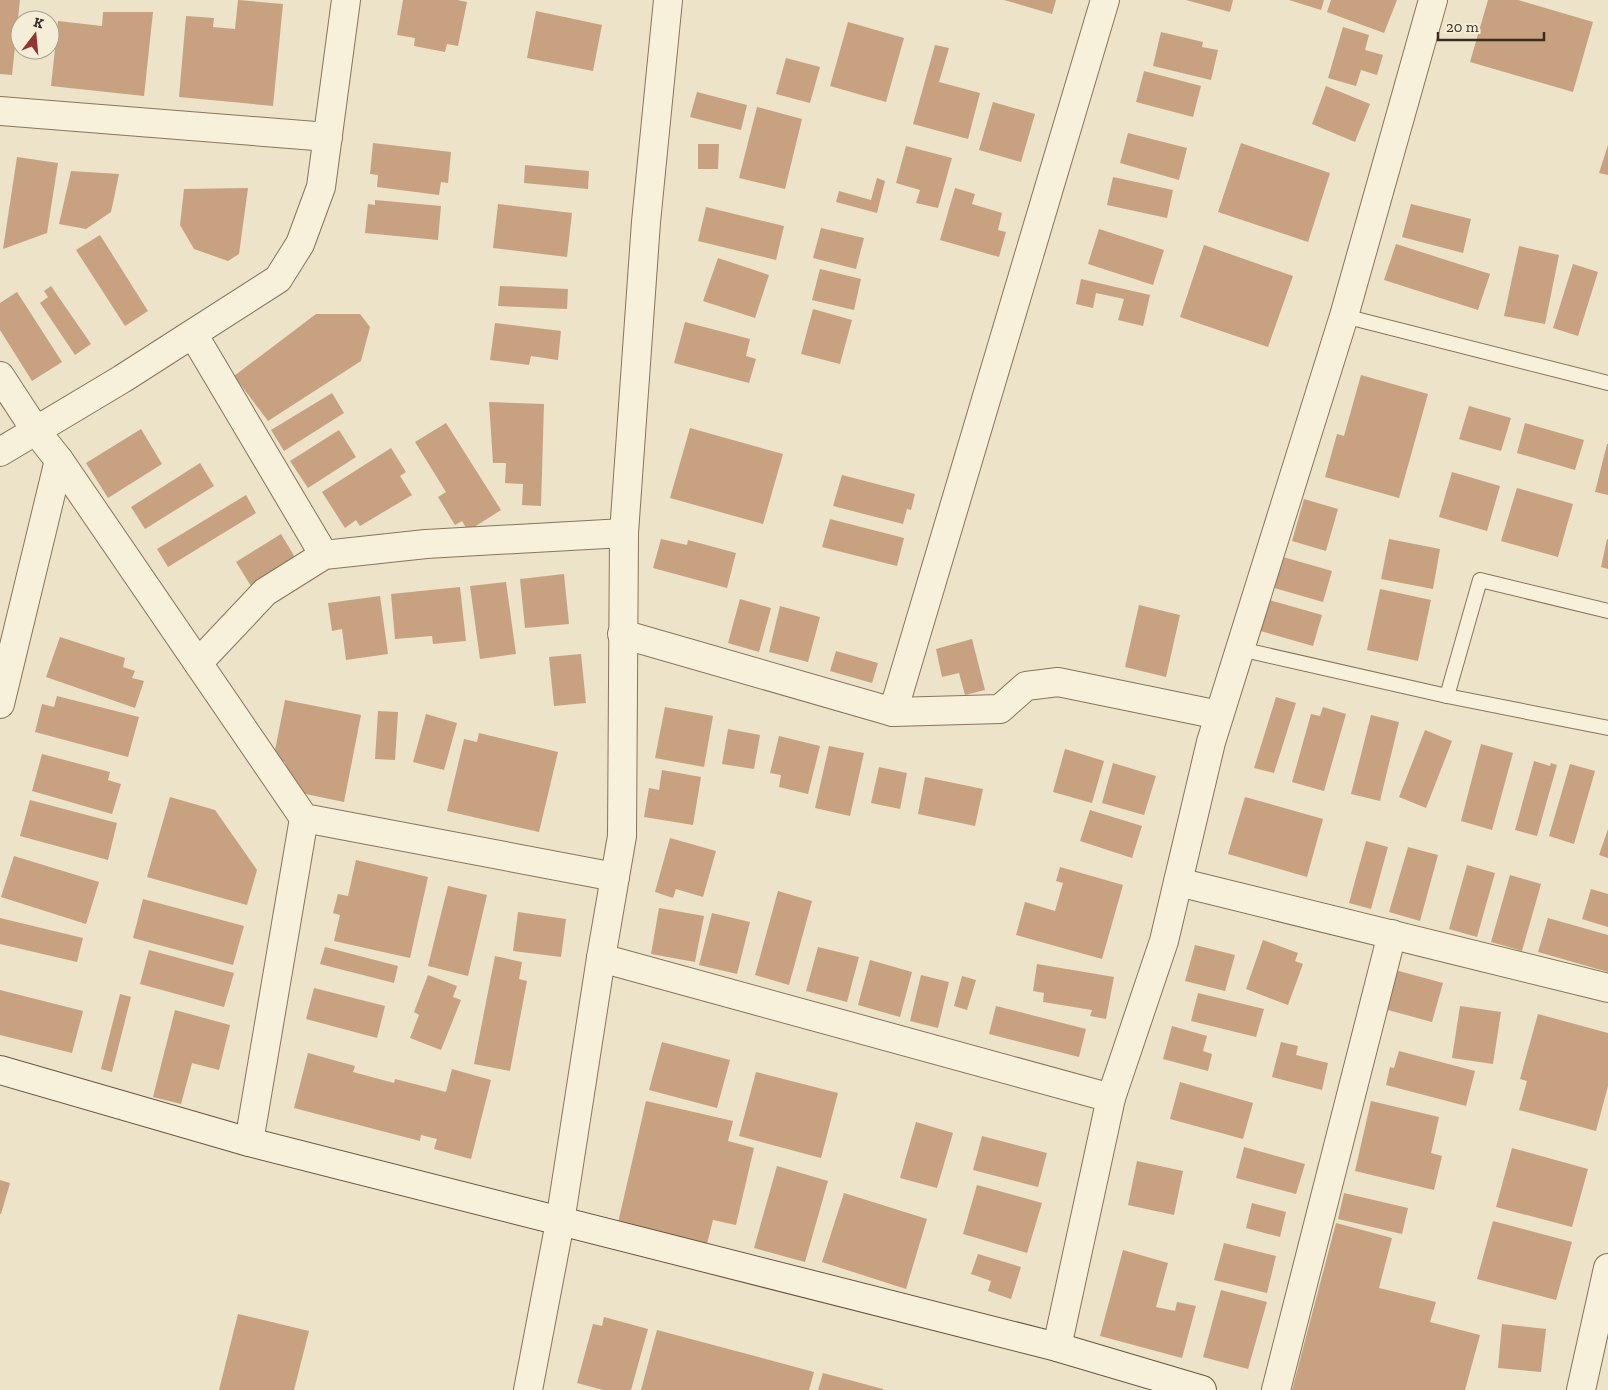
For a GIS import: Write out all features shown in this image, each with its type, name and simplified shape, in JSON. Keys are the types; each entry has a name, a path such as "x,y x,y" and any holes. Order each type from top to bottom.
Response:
{"street":[{"path":"0,452 122,379 278,279 300,244 321,187 346,0"},
{"path":"528,1390 560,1222 622,836 624,533 646,222 668,0"},
{"path":"893,712 1104,0"},
{"path":"1057,1347 1112,1098 1164,941 1211,742 1344,316 1433,0"},
{"path":"0,111 328,137"},
{"path":"193,334 324,556"},
{"path":"0,376 304,818 249,1142"},
{"path":"0,704 59,460"},
{"path":"198,663 266,592 324,556 426,544 624,533"},
{"path":"622,634 893,712 1000,709 1026,686 1058,682 1219,715"},
{"path":"304,818 615,877"},
{"path":"1178,882 1608,988"},
{"path":"1276,1390 1392,934"},
{"path":"601,958 1112,1098"},
{"path":"0,1070 249,1142 1057,1347 1202,1390"},
{"path":"1581,1390 1608,1268"}],"lane":[{"path":"1344,316 1608,383"},
{"path":"1447,696 1480,580 1608,611"},
{"path":"1240,649 1447,696 1608,728"}],"building":[{"path":"0,0 20,0 19,10 10,10 10,60 14,60 12,75 0,74"},
{"path":"238,0 283,4 273,106 179,97 186,16 214,18 213,27 235,29"},
{"path":"403,0 457,0 467,2 458,46 447,44 445,52 414,46 415,38 397,35"},
{"path":"1004,0 1056,0 1052,14"},
{"path":"1186,0 1233,0 1230,12"},
{"path":"1289,0 1324,0 1321,10"},
{"path":"1331,0 1397,0 1384,33 1327,12"},
{"path":"1488,0 1518,0 1593,22 1573,92 1470,62"},
{"path":"536,11 602,25 593,71 527,58"},
{"path":"103,12 153,12 144,96 51,86 54,60 60,60 60,21 102,26"},
{"path":"848,22 904,38 886,102 830,86"},
{"path":"1343,27 1369,35 1365,50 1383,55 1377,75 1361,70 1356,86 1328,78"},
{"path":"1161,32 1203,42 1202,47 1218,50 1211,80 1153,66"},
{"path":"935,45 949,48 939,82 980,93 968,139 913,124"},
{"path":"786,58 820,67 810,103 776,94"},
{"path":"1144,71 1201,86 1193,117 1136,102"},
{"path":"1326,86 1370,104 1355,142 1312,124"},
{"path":"697,92 747,105 741,130 690,117"},
{"path":"993,102 1035,114 1021,162 979,150"},
{"path":"757,107 802,119 785,189 739,178"},
{"path":"1128,133 1187,148 1179,180 1120,163"},
{"path":"373,143 451,152 448,183 441,182 439,195 377,187 378,175 370,174"},
{"path":"1241,143 1330,173 1308,242 1218,212"},
{"path":"698,144 719,144 718,169 698,169"},
{"path":"1608,145 1608,175 1599,173"},
{"path":"906,146 952,158 938,208 916,203 920,190 896,183"},
{"path":"17,157 58,163 47,233 3,249"},
{"path":"525,165 589,171 588,189 524,183"},
{"path":"71,171 119,174 111,212 86,229 59,224"},
{"path":"1113,177 1173,190 1167,218 1107,205"},
{"path":"877,178 885,181 877,213 836,202 839,191 871,200"},
{"path":"248,188 239,254 228,261 194,249 180,225 184,189"},
{"path":"955,188 975,194 972,204 1002,213 998,230 1006,232 999,257 940,240"},
{"path":"375,200 441,206 438,240 365,233 368,204 375,205"},
{"path":"498,204 572,213 567,257 493,248"},
{"path":"1411,204 1471,219 1463,253 1402,237"},
{"path":"706,207 784,226 776,260 698,241"},
{"path":"821,228 864,238 856,269 813,258"},
{"path":"1099,229 1164,250 1153,285 1088,264"},
{"path":"100,235 148,311 125,326 76,250"},
{"path":"1396,244 1490,274 1478,310 1384,280"},
{"path":"1204,245 1293,276 1268,347 1180,317"},
{"path":"1519,246 1559,255 1545,324 1504,316"},
{"path":"718,258 769,275 755,318 703,301"},
{"path":"1573,264 1598,272 1578,336 1553,328"},
{"path":"820,269 861,279 854,310 812,300"},
{"path":"1081,279 1150,295 1143,326 1118,320 1124,299 1096,293 1093,308 1076,304"},
{"path":"51,286 91,344 75,355 40,303 48,297 44,291"},
{"path":"500,286 568,289 567,309 498,306"},
{"path":"17,292 62,362 32,381 0,330 0,303"},
{"path":"813,309 852,320 840,364 801,354"},
{"path":"316,314 360,314 370,327 361,361 268,421 234,376"},
{"path":"685,322 750,339 746,356 756,359 749,383 674,363"},
{"path":"495,323 561,331 558,360 531,356 529,365 490,360"},
{"path":"1361,375 1428,394 1399,498 1325,477 1337,434 1344,436"},
{"path":"332,393 344,413 284,451 271,430"},
{"path":"489,402 544,404 541,506 522,505 523,484 505,483 506,463 493,463"},
{"path":"1469,406 1511,418 1501,451 1459,439"},
{"path":"446,423 501,510 468,531 462,521 455,525 438,497 446,492 415,442"},
{"path":"1525,423 1584,440 1575,470 1517,453"},
{"path":"690,428 783,454 763,524 670,498"},
{"path":"141,429 162,464 108,498 86,463"},
{"path":"339,430 356,457 308,488 290,461"},
{"path":"1608,444 1608,495 1595,492"},
{"path":"391,448 406,472 400,476 412,495 360,526 356,520 345,528 322,492"},
{"path":"200,463 214,486 145,529 131,507"},
{"path":"1452,472 1500,486 1487,531 1439,517"},
{"path":"842,475 915,494 911,510 907,509 903,524 833,506"},
{"path":"1517,488 1573,504 1558,557 1501,541"},
{"path":"246,495 256,513 168,567 157,549"},
{"path":"1304,499 1338,509 1326,551 1292,541"},
{"path":"830,519 904,538 897,566 822,547"},
{"path":"281,534 296,559 251,586 236,562"},
{"path":"661,539 687,545 688,540 736,553 727,588 653,568"},
{"path":"1389,539 1440,549 1433,589 1381,579"},
{"path":"1608,539 1608,569 1601,567"},
{"path":"1276,555 1332,571 1323,602 1267,586"},
{"path":"564,574 569,624 525,628 520,579"},
{"path":"506,582 516,654 480,659 470,586"},
{"path":"460,587 466,641 433,644 432,636 395,639 391,594"},
{"path":"1380,589 1431,600 1418,661 1367,650"},
{"path":"380,596 388,654 346,660 342,629 332,631 328,603"},
{"path":"740,599 771,608 759,652 728,643"},
{"path":"1266,599 1322,615 1313,646 1257,630"},
{"path":"1139,605 1180,615 1166,677 1125,667"},
{"path":"780,606 820,617 808,662 769,652"},
{"path":"60,637 125,658 123,667 135,671 132,678 144,681 135,708 46,677"},
{"path":"972,639 985,690 965,695 959,673 942,677 936,649"},
{"path":"836,651 878,663 872,683 830,671"},
{"path":"581,654 586,703 554,706 549,657"},
{"path":"57,696 139,717 128,757 35,732 42,704 54,707"},
{"path":"1276,697 1296,703 1274,773 1254,768"},
{"path":"285,700 361,715 344,802 291,791 285,762 273,760"},
{"path":"665,707 713,716 704,767 655,758"},
{"path":"1323,707 1346,714 1324,791 1292,782 1311,714 1320,716"},
{"path":"378,711 398,712 395,760 375,759"},
{"path":"426,714 457,723 444,770 413,762"},
{"path":"1371,715 1399,722 1380,801 1351,794"},
{"path":"728,729 760,735 754,769 722,764"},
{"path":"1425,730 1452,741 1426,808 1399,797"},
{"path":"479,733 558,752 539,832 447,811 464,739 477,742"},
{"path":"779,736 820,746 808,794 779,787 781,775 770,773"},
{"path":"1481,744 1513,753 1492,830 1461,821"},
{"path":"829,746 864,753 850,816 815,808"},
{"path":"1065,749 1104,761 1092,803 1053,792"},
{"path":"42,754 110,772 108,780 121,784 112,814 32,791"},
{"path":"1534,761 1550,766 1551,763 1557,765 1537,836 1515,830"},
{"path":"1113,763 1156,776 1144,815 1102,803"},
{"path":"1570,764 1595,771 1574,844 1549,836"},
{"path":"879,767 907,773 900,809 871,803"},
{"path":"662,770 701,777 693,825 644,817 649,788 659,790"},
{"path":"925,777 983,789 975,826 918,814"},
{"path":"170,797 215,810 257,870 247,905 147,877"},
{"path":"1245,797 1323,819 1307,877 1228,854"},
{"path":"30,800 117,823 108,860 20,836"},
{"path":"1090,810 1142,826 1132,858 1080,841"},
{"path":"1608,829 1608,858 1599,855"},
{"path":"670,838 716,851 703,897 676,889 673,898 655,892"},
{"path":"1366,841 1388,847 1371,909 1349,903"},
{"path":"1408,847 1438,855 1420,921 1389,912"},
{"path":"14,856 99,882 86,924 1,897"},
{"path":"356,860 428,877 410,958 334,941 340,915 333,913 338,894 348,896"},
{"path":"1467,865 1495,873 1477,937 1449,929"},
{"path":"1060,867 1123,885 1102,959 1016,935 1025,902 1055,911 1063,883 1056,881"},
{"path":"1510,875 1541,884 1522,951 1491,942"},
{"path":"448,886 487,895 468,976 428,966"},
{"path":"1591,889 1608,894 1608,927 1582,919"},
{"path":"778,891 812,901 789,985 755,975"},
{"path":"143,899 244,926 233,965 133,938"},
{"path":"659,908 704,916 695,962 651,954"},
{"path":"518,912 566,919 561,957 513,951"},
{"path":"712,913 750,922 737,974 699,965"},
{"path":"0,918 83,938 77,962 0,944"},
{"path":"1548,918 1608,935 1608,972 1538,952"},
{"path":"1263,940 1298,953 1295,961 1303,964 1288,1005 1246,989"},
{"path":"1195,945 1235,955 1225,991 1185,981"},
{"path":"325,947 398,966 394,983 320,964"},
{"path":"818,947 859,957 847,1002 806,991"},
{"path":"149,950 234,973 224,1007 140,984"},
{"path":"495,956 522,962 519,979 527,981 510,1071 474,1064"},
{"path":"870,960 912,972 900,1017 858,1005"},
{"path":"1037,964 1114,977 1106,1019 1090,1016 1092,1010 1043,1002 1044,993 1033,991"},
{"path":"1395,970 1443,983 1432,1022 1384,1009"},
{"path":"428,975 457,986 453,997 461,1000 441,1050 410,1038 419,1015 414,1012"},
{"path":"921,975 949,982 938,1028 910,1021"},
{"path":"962,976 976,980 967,1010 954,1006"},
{"path":"314,988 385,1006 377,1038 306,1019"},
{"path":"0,990 83,1011 72,1053 0,1035"},
{"path":"1198,993 1264,1009 1256,1037 1191,1021"},
{"path":"120,994 131,997 112,1072 101,1069"},
{"path":"996,1006 1086,1029 1079,1057 989,1034"},
{"path":"1460,1006 1501,1012 1493,1064 1452,1058"},
{"path":"175,1010 230,1025 219,1070 192,1063 181,1104 153,1097"},
{"path":"1538,1014 1608,1033 1608,1086 1596,1131 1519,1110 1527,1081 1520,1079"},
{"path":"1172,1026 1207,1036 1203,1051 1212,1054 1208,1071 1163,1059"},
{"path":"662,1042 730,1060 717,1108 649,1090"},
{"path":"1281,1042 1298,1046 1296,1055 1328,1063 1322,1090 1272,1077"},
{"path":"1399,1051 1475,1071 1466,1106 1386,1085 1390,1067 1394,1068"},
{"path":"308,1053 355,1066 353,1072 394,1083 395,1079 446,1092 452,1069 491,1080 471,1159 434,1149 437,1139 421,1135 420,1141 294,1108"},
{"path":"756,1072 838,1093 821,1158 739,1136"},
{"path":"1180,1082 1253,1103 1243,1139 1170,1119"},
{"path":"646,1101 733,1121 728,1141 754,1148 736,1225 713,1220 707,1244 618,1223"},
{"path":"1371,1101 1439,1117 1431,1153 1442,1156 1434,1190 1355,1171"},
{"path":"916,1122 953,1133 937,1188 900,1178"},
{"path":"982,1136 1047,1153 1038,1187 973,1170"},
{"path":"1244,1147 1305,1164 1296,1194 1236,1178"},
{"path":"1512,1148 1588,1169 1572,1227 1496,1207"},
{"path":"1137,1161 1183,1171 1174,1215 1128,1205"},
{"path":"777,1166 828,1181 805,1262 754,1248"},
{"path":"0,1180 10,1183 1,1214 0,1214"},
{"path":"977,1185 1042,1203 1027,1253 963,1234"},
{"path":"844,1193 927,1219 906,1289 822,1262"},
{"path":"1344,1193 1408,1208 1402,1234 1338,1219"},
{"path":"1252,1203 1286,1212 1280,1237 1246,1228"},
{"path":"1493,1221 1572,1242 1556,1300 1477,1279"},
{"path":"1336,1223 1392,1238 1379,1288 1436,1302 1430,1322 1480,1335 1465,1390 1292,1390"},
{"path":"1224,1243 1276,1256 1267,1293 1214,1280"},
{"path":"1123,1250 1168,1263 1156,1307 1175,1311 1177,1302 1196,1306 1182,1358 1100,1336"},
{"path":"978,1254 1021,1267 1011,1299 988,1291 991,1281 971,1274"},
{"path":"1221,1290 1267,1302 1248,1369 1203,1357"},
{"path":"238,1314 309,1331 294,1390 219,1390"},
{"path":"604,1317 648,1329 631,1390 603,1390 577,1383 593,1324 602,1326"},
{"path":"1502,1324 1546,1329 1541,1372 1498,1368"},
{"path":"657,1330 814,1372 809,1390 641,1390"},
{"path":"823,1373 883,1389 883,1390 818,1390"}]}
